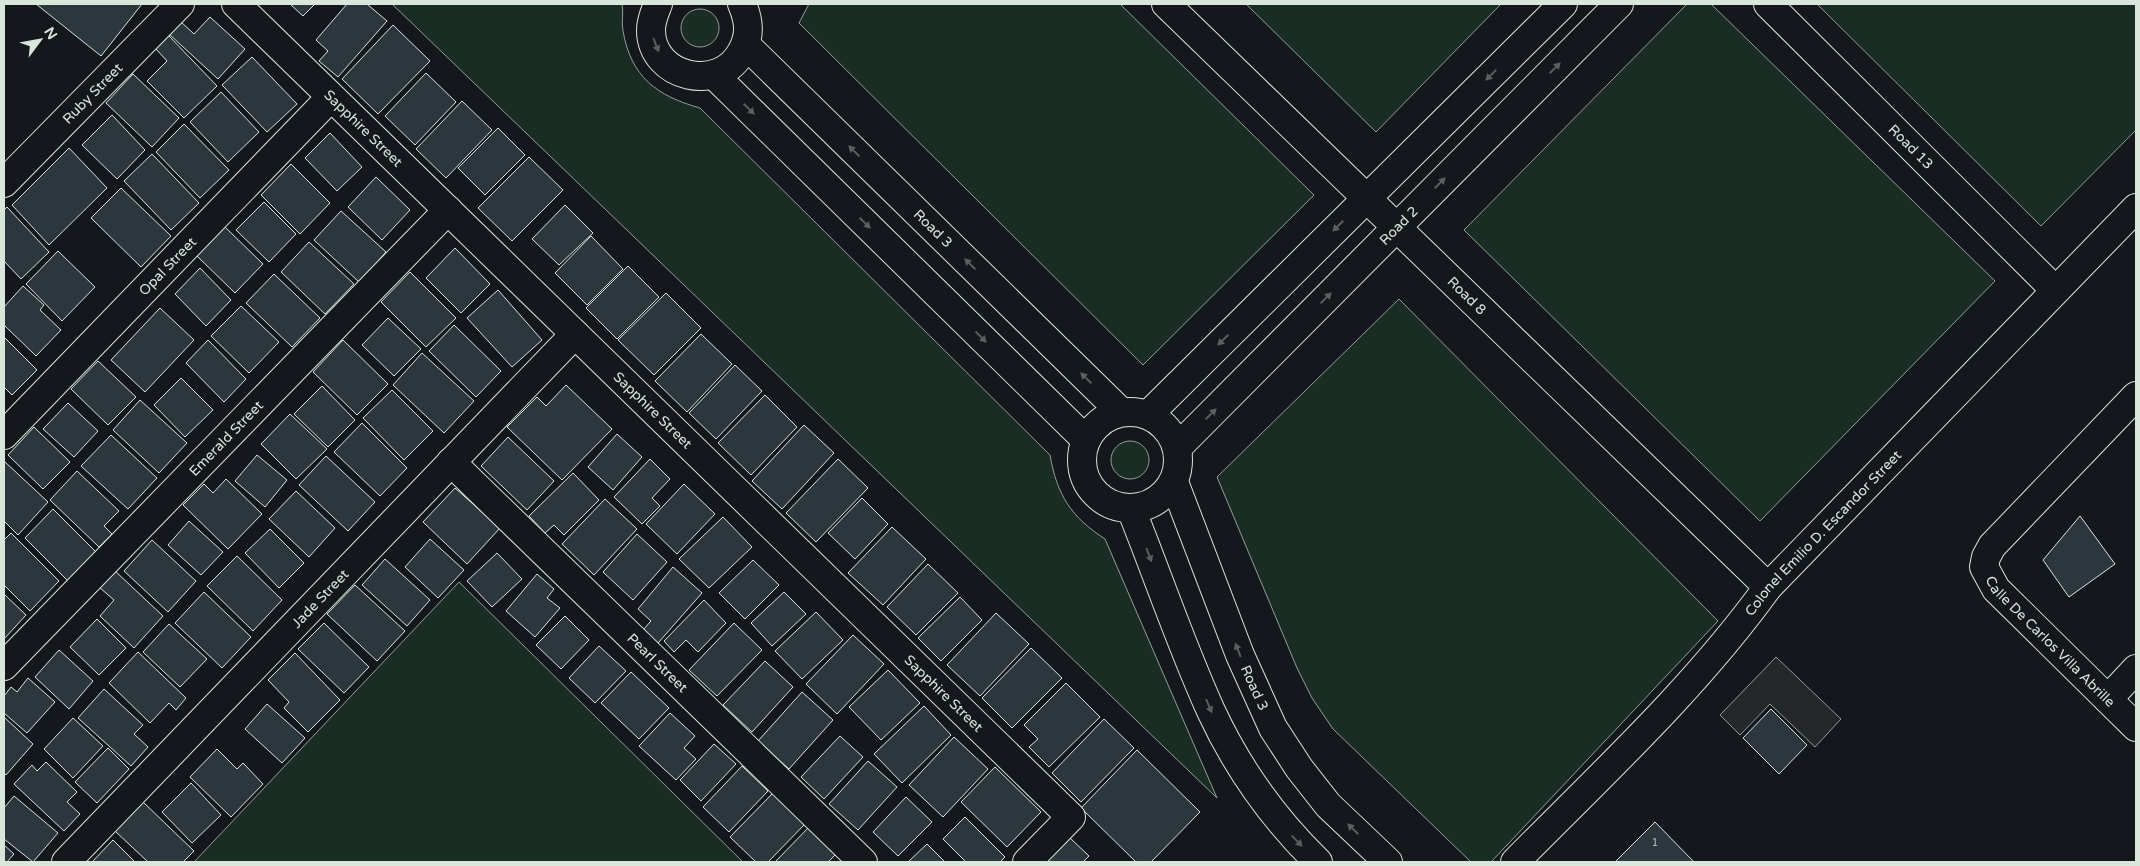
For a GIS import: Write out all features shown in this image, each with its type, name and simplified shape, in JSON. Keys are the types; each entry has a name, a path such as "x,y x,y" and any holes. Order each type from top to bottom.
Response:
{"street":[{"name":"Ruby Street","path":"4,183 180,4"},
{"name":"Sapphire Street","path":"236,4 1071,817 1027,862"},
{"path":"658,4 653,17 651,31 655,45 662,58 672,68 685,75 699,77 714,75 728,69 739,58 746,45 749,25 747,8"},
{"name":"Road 8","path":"1166,4 1768,586"},
{"path":"1148,415 1563,4"},
{"name":"Road 2","path":"1177,448 1619,4"},
{"name":"Road 13","path":"1768,4 2055,290"},
{"name":"Road 3","path":"746,45 1121,412"},
{"path":"714,75 1086,440"},
{"name":"Opal Street","path":"4,435 331,97"},
{"name":"Colonel Emilio D. Escandor Street","path":"1515,862 1698,676 1731,638 1768,586 2136,208"},
{"name":"Emerald Street","path":"4,666 448,210"},
{"name":"Jade Street","path":"66,862 575,334"},
{"name":"Calle De Carlos Villa Abrille","path":"2136,396 1992,546 1986,557 1984,567 1996,589 2136,727"},
{"path":"1121,412 1148,415 1166,429 1177,448 1178,466 1174,482 1157,501 1144,507 1132,509 1118,508 1105,502 1094,493 1086,481 1082,468 1082,453 1086,440 1094,427 1106,418 1121,412"},
{"name":"Pearl Street","path":"451,462 863,862"},
{"name":"Road 3","path":"1174,482 1240,655 1273,728 1299,768 1328,805 1388,862"},
{"path":"1132,509 1211,712 1234,755 1262,798 1292,837 1318,862"},
{"path":"2108,699 2136,669"}],"green space":[{"path":"392,4 622,4 622,28 627,47 632,61 648,82 671,97 700,108 1050,455 1057,482 1067,504 1083,522 1105,539 1217,798"},
{"path":"809,4 1120,4 1314,195 1143,365 799,23"},
{"path":"1246,4 1501,4 1376,132"},
{"path":"1687,4 1711,4 1995,281 1760,521 1464,230"},
{"path":"1817,4 2136,4 2136,130 2041,226"},
{"path":"700,9 713,15 719,28 713,41 700,47 687,41 681,28 687,15"},
{"path":"1399,299 1718,621 1491,862 1471,862 1333,729 1312,698 1297,668 1217,477"},
{"path":"1130,441 1143,447 1149,460 1143,473 1130,479 1117,473 1111,460 1117,447"},
{"path":"459,582 743,862 194,862"}],"shaded area":[{"path":"1776,657 1841,719 1815,747 1770,704 1740,735 1720,715"}],"building":[{"path":"36,4 142,4 101,56"},
{"path":"290,4 315,4 303,16"},
{"path":"347,4 367,4 387,21 338,77 319,61 328,51 316,40"},
{"path":"210,17 245,49 218,79 169,34 180,21 194,34"},
{"path":"393,25 430,61 378,114 342,79"},
{"path":"169,36 217,86 184,118 147,81 167,61 156,49"},
{"path":"252,57 297,104 267,132 222,85"},
{"path":"426,73 456,102 415,145 385,116"},
{"path":"133,74 179,118 152,147 106,103"},
{"path":"221,92 259,132 228,162 190,122"},
{"path":"462,101 492,130 446,178 416,149"},
{"path":"112,115 145,150 117,179 82,145"},
{"path":"184,124 229,170 200,198 156,152"},
{"path":"498,128 525,155 485,195 458,168"},
{"path":"330,133 362,167 337,191 305,158"},
{"path":"69,148 107,188 49,245 12,205"},
{"path":"152,154 199,203 171,230 124,181"},
{"path":"529,157 563,190 512,241 478,208"},
{"path":"291,164 330,203 300,234 261,195"},
{"path":"376,177 410,210 382,240 348,207"},
{"path":"121,188 171,236 141,267 91,218"},
{"path":"264,202 296,234 269,262 236,230"},
{"path":"565,205 593,233 559,265 532,239"},
{"path":"7,207 49,252 21,279 4,261 4,210"},
{"path":"341,211 386,252 359,282 314,240"},
{"path":"225,227 263,264 235,293 197,256"},
{"path":"591,236 623,269 587,305 555,273"},
{"path":"309,242 354,284 325,314 281,272"},
{"path":"455,248 490,284 461,313 426,278"},
{"path":"58,251 95,287 62,321 26,284"},
{"path":"628,266 659,297 617,339 586,308"},
{"path":"200,268 231,300 206,326 175,294"},
{"path":"410,272 456,318 426,347 381,302"},
{"path":"274,274 320,318 292,347 246,303"},
{"path":"23,286 44,305 40,310 61,330 36,356 4,325 4,307"},
{"path":"498,290 542,340 512,367 467,318"},
{"path":"666,293 701,328 654,375 618,340"},
{"path":"241,306 279,342 249,373 211,336"},
{"path":"160,308 194,340 145,392 111,360"},
{"path":"388,318 421,349 394,376 362,345"},
{"path":"454,325 501,371 476,397 429,351"},
{"path":"701,334 732,364 687,412 655,381"},
{"path":"4,337 37,370 12,395 4,387"},
{"path":"208,340 246,379 224,402 186,363"},
{"path":"343,340 388,384 357,415 313,372"},
{"path":"422,353 474,401 444,433 393,385"},
{"path":"98,361 136,397 108,425 71,389"},
{"path":"735,365 762,391 716,439 689,413"},
{"path":"181,378 213,410 185,437 154,405"},
{"path":"566,385 612,429 562,480 507,427 537,397 546,406"},
{"path":"322,386 355,420 328,447 294,414"},
{"path":"392,390 433,431 404,460 363,418"},
{"path":"765,395 797,427 751,475 718,443"},
{"path":"140,400 187,443 159,473 113,430"},
{"path":"68,403 98,431 74,457 43,429"},
{"path":"290,414 327,449 296,479 261,444"},
{"path":"362,423 407,468 380,496 334,452"},
{"path":"804,425 834,453 782,509 752,481"},
{"path":"34,427 70,462 43,489 8,455"},
{"path":"617,434 642,457 613,490 588,467"},
{"path":"111,435 157,478 128,509 81,466"},
{"path":"508,437 554,481 527,510 481,466"},
{"path":"257,455 287,480 265,507 235,481"},
{"path":"326,456 375,502 348,531 299,485"},
{"path":"650,459 670,479 652,498 660,506 642,524 614,497"},
{"path":"838,459 868,488 816,542 786,513"},
{"path":"4,461 48,502 18,535 4,521"},
{"path":"77,471 119,511 104,526 112,534 99,547 50,500"},
{"path":"573,473 599,500 564,535 554,525 545,533 529,516"},
{"path":"226,479 262,514 228,549 183,505 204,484 213,493"},
{"path":"684,484 715,514 677,554 646,524"},
{"path":"455,488 500,528 467,564 423,522"},
{"path":"296,491 335,528 309,557 269,519"},
{"path":"862,498 888,524 855,559 828,533"},
{"path":"605,499 637,529 594,575 562,544"},
{"path":"53,509 96,552 68,581 25,538"},
{"path":"2080,516 2115,564 2069,597 2043,560"},
{"path":"723,517 752,547 709,588 679,559"},
{"path":"189,521 223,552 201,575 168,545"},
{"path":"892,527 926,559 883,605 848,573"},
{"path":"270,529 304,563 279,588 245,553"},
{"path":"11,533 59,581 30,611 4,585 4,540"},
{"path":"637,534 667,562 633,600 603,572"},
{"path":"430,539 464,570 438,598 405,567"},
{"path":"152,540 196,581 168,612 124,571"},
{"path":"497,553 522,579 492,607 467,581"},
{"path":"237,556 282,600 253,631 207,586"},
{"path":"385,559 430,600 407,626 362,585"},
{"path":"753,560 779,585 745,619 719,593"},
{"path":"928,564 958,593 916,635 887,607"},
{"path":"673,567 702,593 658,643 643,630 651,621 638,609"},
{"path":"114,570 163,616 134,648 100,616 114,600 99,587"},
{"path":"537,574 554,589 547,598 560,608 535,637 506,611"},
{"path":"355,585 405,631 377,661 327,614"},
{"path":"204,592 251,637 222,668 175,623"},
{"path":"784,592 806,614 772,646 751,623"},
{"path":"4,594 26,615 4,639"},
{"path":"960,597 982,620 941,661 918,638"},
{"path":"704,600 726,623 698,652 686,640 674,652 664,641"},
{"path":"816,612 843,640 802,679 775,651"},
{"path":"996,613 1029,644 980,696 947,665"},
{"path":"565,616 589,640 561,669 536,645"},
{"path":"97,619 126,648 99,675 70,647"},
{"path":"324,623 369,667 344,693 298,649"},
{"path":"734,623 762,650 717,696 689,670"},
{"path":"169,624 207,659 180,687 143,652"},
{"path":"853,635 884,664 837,714 806,684"},
{"path":"599,646 626,671 595,703 569,678"},
{"path":"1031,648 1062,678 1012,728 982,698"},
{"path":"59,650 93,681 69,709 35,677"},
{"path":"138,652 186,698 176,710 169,703 150,723 109,683"},
{"path":"295,653 340,700 308,732 284,708 289,702 268,680"},
{"path":"765,661 793,687 752,732 723,705"},
{"path":"888,670 920,703 881,740 849,707"},
{"path":"631,672 669,708 639,739 601,703"},
{"path":"28,678 55,702 27,733 4,713 4,696 11,687 17,692"},
{"path":"1066,683 1100,717 1049,767 1029,747 1038,739 1024,725"},
{"path":"104,689 143,725 134,734 148,747 131,766 78,718"},
{"path":"802,692 833,720 789,769 758,741"},
{"path":"267,704 305,738 282,763 245,729"},
{"path":"924,706 951,735 902,783 874,754"},
{"path":"1771,709 1807,745 1779,774 1743,738"},
{"path":"670,713 695,736 684,748 696,759 676,780 639,746"},
{"path":"4,717 33,744 6,775 4,773"},
{"path":"73,718 103,746 73,778 44,749"},
{"path":"1104,719 1134,748 1081,802 1052,773"},
{"path":"840,736 863,757 824,799 801,777"},
{"path":"954,737 988,769 943,817 909,785"},
{"path":"714,744 736,764 701,801 680,780"},
{"path":"108,748 129,769 97,803 75,782"},
{"path":"217,749 237,769 243,763 263,784 231,817 190,777"},
{"path":"1137,750 1200,812 1151,862 1136,862 1081,808"},
{"path":"868,761 897,787 858,830 829,804"},
{"path":"46,762 77,792 67,802 80,814 64,831 14,784 32,765 37,771"},
{"path":"742,766 768,791 729,832 703,807"},
{"path":"995,767 1041,812 1007,847 961,802"},
{"path":"191,783 221,815 192,843 162,812"},
{"path":"774,792 806,823 768,862 756,862 730,837"},
{"path":"14,796 58,833 33,862 4,839 4,808"},
{"path":"906,797 932,822 898,856 873,832"},
{"path":"143,802 194,851 183,862 148,862 115,831"},
{"path":"965,817 1005,857 1000,862 966,862 943,839"},
{"path":"1655,822 1694,862 1615,862"},
{"path":"810,826 838,852 828,862 775,862"},
{"path":"1069,837 1089,856 1083,862 1046,862"},
{"path":"113,840 135,862 92,862"},
{"path":"927,844 945,862 908,862"},
{"path":"4,845 14,854 7,862 4,862"}]}
